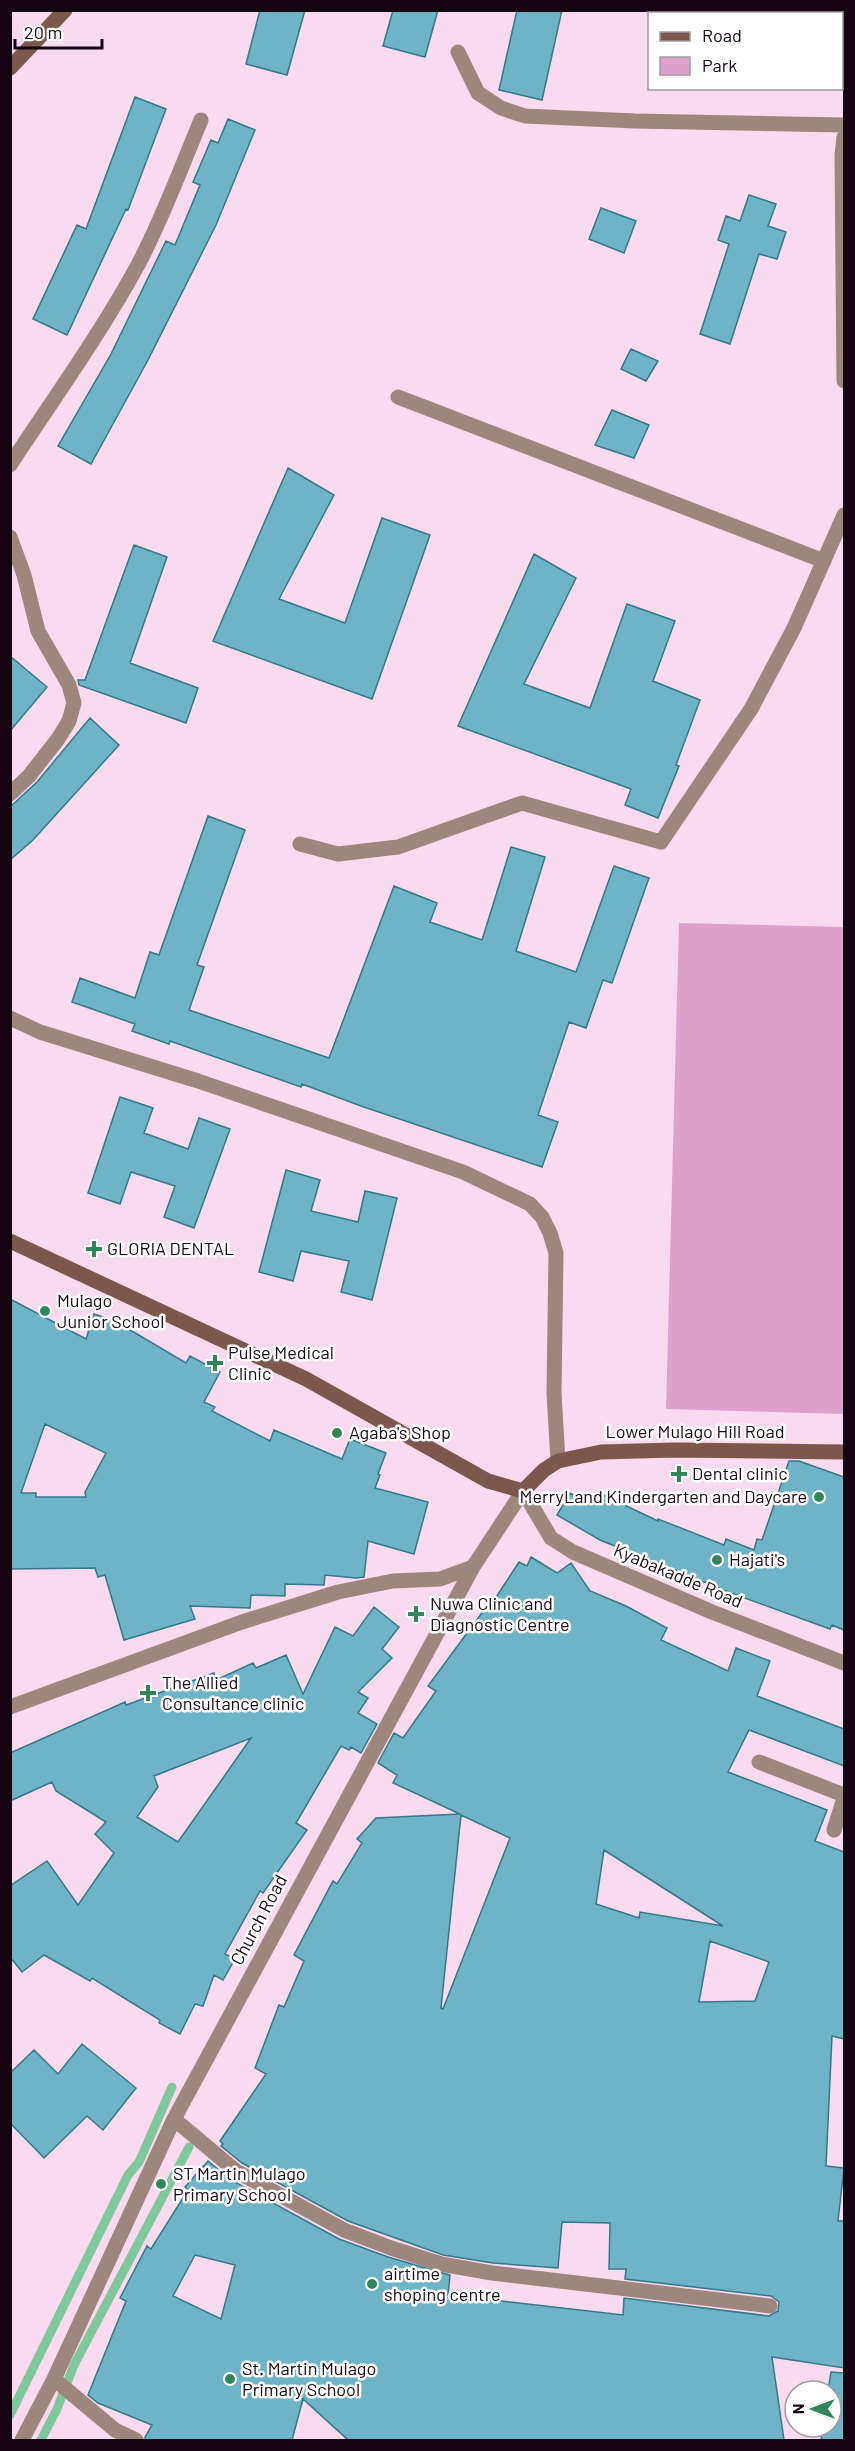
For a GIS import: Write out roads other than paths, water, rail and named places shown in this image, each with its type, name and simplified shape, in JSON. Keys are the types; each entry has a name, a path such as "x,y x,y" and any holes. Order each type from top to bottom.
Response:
{"street":[{"path":"10,68 65,10"},
{"path":"458,52 478,93 501,108 525,116 634,121 844,125"},
{"path":"10,465 130,278 161,217 201,120"},
{"path":"844,137 844,381"},
{"path":"399,397 824,561"},
{"path":"300,844 338,854 399,847 522,803 661,842 751,709 794,628 844,514"},
{"path":"10,537 24,575 38,631 69,685 74,703 69,722 58,739 29,776 10,794"},
{"path":"10,1018 40,1032 198,1081 463,1172 530,1204 542,1217 556,1253 554,1393 558,1461"},
{"path":"10,1241 306,1379 488,1480 523,1491"},
{"name":"Lower Mulago Hill Road","path":"523,1491 544,1470 558,1461 578,1455 633,1450 844,1452"},
{"name":"Church Road","path":"22,2440 54,2379 174,2119 473,1567 523,1491"},
{"name":"Kyabakadde Road","path":"523,1491 551,1538 573,1552 712,1612 844,1663"},
{"path":"10,1707 242,1622 338,1592 393,1581 440,1579 473,1567"},
{"path":"759,1762 844,1796 834,1830"},
{"path":"174,2119 246,2177 344,2230 421,2258 492,2273 770,2306"},
{"path":"54,2379 115,2430 136,2440"}],"waterway":[{"path":"10,2415 128,2175 139,2162 172,2087"},
{"path":"41,2440 57,2409 74,2365 189,2147"}],"place":[{"name":"GLORIA DENTAL","path":"94,1249"},
{"name":"Mulago Junior School","path":"45,1311"},
{"name":"Pulse Medical Clinic","path":"215,1363"},
{"name":"Agaba's Shop","path":"337,1433"},
{"name":"Dental clinic","path":"679,1474"},
{"name":"MerryLand Kindergarten and Daycare","path":"819,1497"},
{"name":"Hajati's","path":"717,1560"},
{"name":"Nuwa Clinic and Diagnostic Centre","path":"416,1614"},
{"name":"The Allied Consultance clinic","path":"148,1693"},
{"name":"ST Martin Mulago Primary School","path":"161,2184"},
{"name":"airtime shoping centre","path":"372,2284"},
{"name":"St. Martin Mulago Primary School","path":"230,2379"}]}
